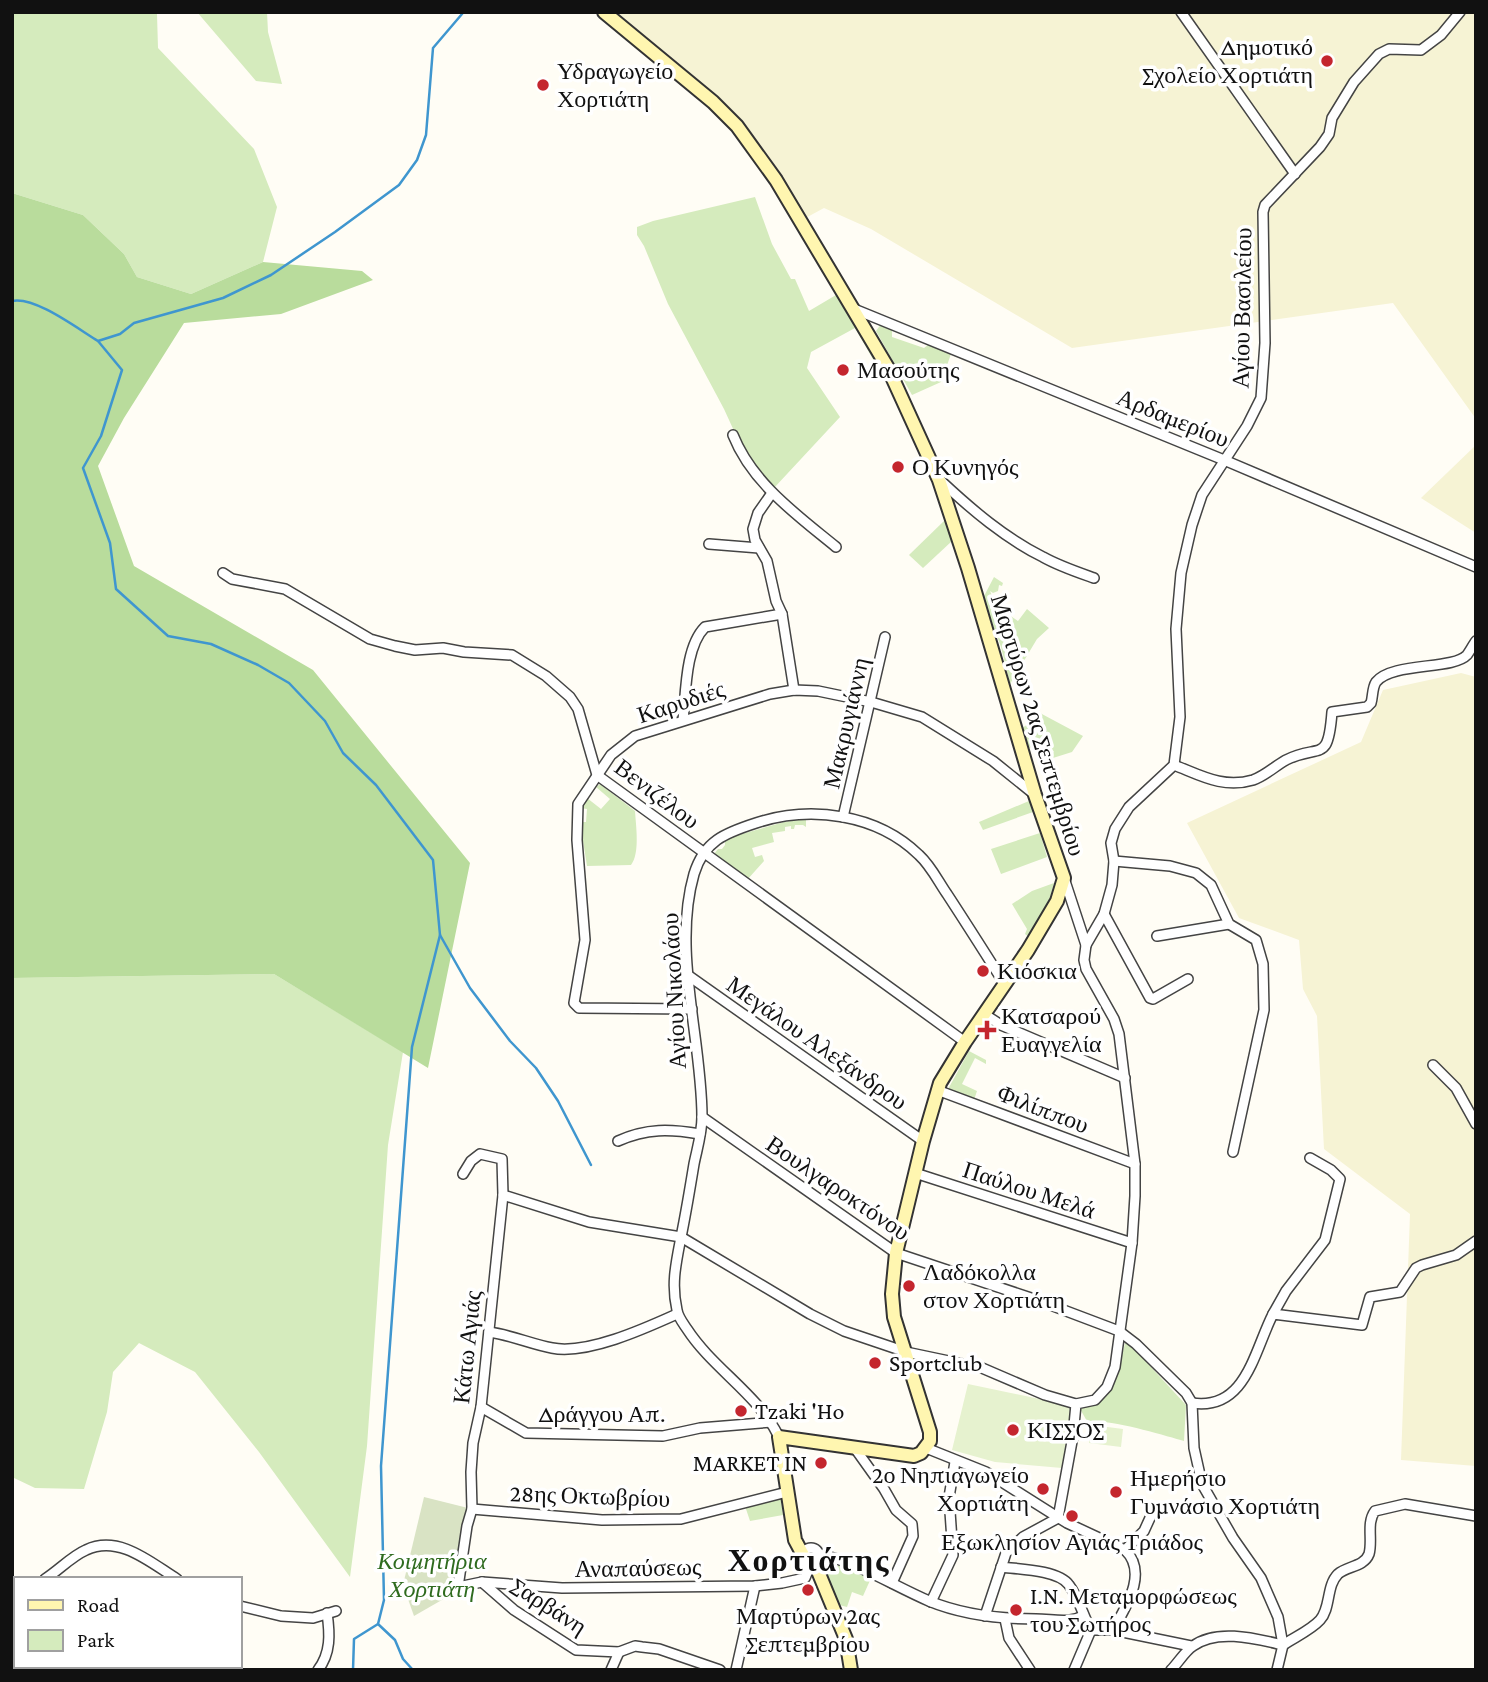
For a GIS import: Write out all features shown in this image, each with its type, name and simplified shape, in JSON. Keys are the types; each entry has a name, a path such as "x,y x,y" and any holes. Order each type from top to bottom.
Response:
{"street":[{"name":"Μαρτύρων 2ας Σεπτεμβρίου","path":"604,12 713,102 737,126 776,180 855,309 901,392 939,480 972,581 1035,795 1064,878 1057,901 1028,950 965,1042 937,1090 915,1173 896,1254 892,1294 894,1317 930,1432 930,1441 926,1448"},
{"path":"1181,12 1295,174"},
{"name":"Αγίου Βασιλείου","path":"1174,765 1180,717 1176,629 1181,573 1192,526 1202,495 1247,426 1261,398 1265,343 1265,205 1321,147 1329,134 1332,118 1354,82 1379,54 1389,49 1421,50 1441,35 1460,12"},
{"name":"Αρδαμερίου","path":"855,309 1224,460 1476,567"},
{"path":"733,435 740,455 772,493 836,547"},
{"path":"939,480 996,529 1022,546 1046,559 1094,578"},
{"path":"772,493 758,513 753,529 767,561 776,601 782,614 794,690"},
{"path":"709,544 760,548"},
{"name":"Βενιζέλου","path":"223,573 232,579 285,589 370,639 415,650 443,648 512,655 546,676 570,696 578,709 597,775 965,1042"},
{"path":"683,720 693,645 699,632 705,627 782,614"},
{"name":"Μακρυγιάννη","path":"844,817 885,637"},
{"path":"503,1195 575,1219 681,1237 844,1331 906,1352 982,1368 1045,1395 1076,1404 1095,1400 1107,1387 1115,1367 1132,1243 1135,1164 1119,1034 1084,960 1086,945 1104,914 1112,885 1114,861 1111,843 1115,829 1129,807 1174,765 1219,783 1253,780 1287,760 1320,751 1330,735 1332,712 1367,707 1371,704 1378,679 1418,666 1459,660 1467,655 1476,641"},
{"name":"Καρυδιές","path":"692,1009 579,1008 574,1003 585,940 578,804 611,755 635,736 770,695 794,690 818,691 871,702 922,717 983,754 1035,795"},
{"path":"703,852 719,838 760,822 803,814 844,817 884,830 920,855 1004,983"},
{"name":"Αγίου Νικολάου","path":"703,852 695,871 688,902 689,976 702,1117 673,1284 677,1314 694,1339 772,1422 779,1437"},
{"path":"1114,861 1170,866 1196,873 1211,884 1229,924 1256,940 1263,964 1262,1019 1233,1152"},
{"path":"1064,878 1086,945"},
{"path":"1104,914 1150,998 1153,999 1188,979"},
{"path":"1157,936 1229,924"},
{"name":"Μεγάλου Αλεξάνδρου","path":"689,976 923,1141"},
{"path":"984,1014 1001,1025 1125,1078"},
{"path":"1433,1065 1456,1088 1476,1124"},
{"name":"Φιλίππου","path":"937,1090 1135,1164"},
{"name":"Βουλγαροκτόνου","path":"702,1117 896,1254 1037,1300 1119,1331 1186,1393 1192,1403"},
{"path":"618,1141 635,1134 671,1129 700,1134"},
{"name":"Κάτω Αγιάς","path":"458,1587 472,1509 472,1452 481,1407 489,1332 503,1195 502,1159 480,1154 471,1161 463,1174"},
{"path":"1277,1670 1283,1645 1274,1607 1261,1578 1233,1538 1202,1485 1194,1448 1192,1403 1211,1405 1237,1389 1246,1377 1261,1337 1286,1291 1325,1240 1340,1180 1331,1170 1310,1158"},
{"name":"Παύλου Μελά","path":"915,1173 1132,1243"},
{"path":"1273,1314 1362,1325 1370,1297 1401,1292 1416,1268 1456,1255 1476,1241"},
{"path":"489,1332 554,1349 574,1349 625,1336 677,1314"},
{"path":"1058,1518 1076,1404"},
{"name":"Δράγγου Απ.","path":"481,1407 526,1433 663,1436 700,1428 772,1422"},
{"path":"851,1670 846,1639 811,1559 795,1540 779,1437 914,1456 926,1448 955,1462 986,1472 1058,1518 1125,1550 1133,1561 1134,1589 1113,1630"},
{"path":"854,1447 896,1510 912,1524 913,1536 892,1583"},
{"path":"931,1602 953,1555 949,1497 955,1462"},
{"name":"28ης Οκτωβρίου","path":"472,1509 601,1520 681,1519 787,1492"},
{"path":"1171,1670 1191,1646 1207,1639 1234,1637 1283,1645 1321,1620 1331,1586 1339,1573 1367,1558 1374,1511 1405,1504 1476,1516"},
{"path":"1125,1550 1144,1531 1155,1507"},
{"path":"985,1616 1006,1553 1023,1537 1058,1518"},
{"path":"48,1577 83,1551 108,1545 131,1550 174,1577"},
{"path":"811,1559 842,1559 931,1602 985,1616 1073,1621 1083,1616"},
{"name":"Αναπαύσεως","path":"458,1587 482,1582 562,1588 755,1586 805,1578 811,1559"},
{"path":"1001,1567 1040,1572 1069,1583 1091,1630"},
{"name":"Σαρβάνη","path":"482,1582 501,1600 572,1649 618,1652 635,1646 650,1648 720,1670"},
{"path":"736,1670 755,1586"},
{"path":"242,1606 296,1617 313,1618 331,1612 328,1645 318,1670"},
{"path":"1005,1619 1009,1639 1030,1670"},
{"path":"1091,1630 1113,1630 1191,1646"},
{"path":"1073,1670 1091,1630"},
{"path":"612,1669 618,1652"}],"shaded area":[{"path":"604,12 1476,12 1476,419 1393,303 1072,348 871,229 824,208 800,221 737,126"},
{"path":"1476,445 1476,533 1421,498"},
{"path":"1461,673 1476,677 1476,1466 1401,1460 1410,1214 1324,1149 1317,1016 1303,989 1299,940 1239,918 1187,823 1361,742 1383,690"}],"green space":[{"path":"12,12 162,12 157,14 158,48 254,149 277,207 263,262 191,294 137,277 124,254 83,215 12,193"},
{"path":"197,12 267,12 268,32 282,84 256,81"},
{"path":"12,193 83,215 124,254 137,277 191,294 263,262 362,271 373,280 281,314 184,323 124,418 98,466 134,566 313,670 470,863 428,1068 274,974 12,978"},
{"path":"755,197 772,244 791,279 795,279 809,311 836,295 877,357 874,361 855,328 811,352 807,368 840,417 774,488 745,455 724,409 668,304 637,235 637,227 653,221"},
{"path":"881,324 892,328 892,337 924,348 928,345 951,354 941,382 912,395 876,331"},
{"path":"945,520 952,541 923,568 909,555"},
{"path":"994,577 1003,583 1002,586 999,585 998,591 990,591 993,598 991,603 996,606 1001,604 1006,609 1009,607 1006,613 1018,621 1027,609 1049,628 1037,639 1010,684 1001,647 983,598"},
{"path":"1040,713 1083,736 1072,752 1037,763 1054,752 1045,738 1028,749 1022,728"},
{"path":"600,784 635,811 636,847 631,865 587,866 580,822 586,822 587,809 581,808 587,798 601,809 610,799 596,787"},
{"path":"1029,801 1033,812 983,830 979,822"},
{"path":"806,819 806,827 785,827 785,831 772,833 774,842 752,848 755,857 762,855 764,861 747,880 715,858 714,854 718,849 722,849 731,837 784,822"},
{"path":"1040,833 1047,857 1001,874 991,849"},
{"path":"1054,883 1049,901 1029,937 1025,934 1027,929 1012,904 1032,891"},
{"path":"274,974 403,1052 388,1145 367,1446 350,1577 259,1452 195,1372 139,1343 113,1372 107,1412 84,1489 35,1488 12,1477 12,978"},
{"path":"969,1051 986,1060 986,1064 975,1058 962,1084 977,1091 974,1100 947,1091"},
{"path":"1126,1340 1186,1405 1184,1441 1119,1424 1088,1423 1079,1407 1096,1403 1119,1366"},
{"name":"ΚΙΣΣΟΣ","path":"968,1384 1073,1406 1062,1468 995,1462 952,1450"},
{"path":"1092,1425 1123,1429 1121,1447 1089,1443"},
{"path":"780,1494 783,1515 750,1521 744,1503"},
{"name":"Κοιμητήρια Χορτιάτη","path":"424,1497 468,1508 454,1593 414,1616 403,1585"},
{"path":"839,1564 872,1576 863,1596 852,1592 847,1607 839,1605 824,1578"}],"waterway":[{"path":"12,301 32,303 44,308 98,341 120,334 134,323 223,298 271,275 399,185 417,160 426,135 433,48 462,14"},
{"path":"98,341 122,370 101,436 83,468 110,543 116,589 168,636 211,644 258,665 289,683 325,721 343,753 376,785 433,860 440,935 470,988 510,1041 536,1068 558,1101 591,1165"},
{"path":"413,1670 403,1659 395,1640 378,1624 384,1600 381,1466 412,1047 440,935"},
{"path":"353,1670 354,1639 378,1624"}],"place":[{"name":"Δημοτικό Σχολείο Χορτιάτη","path":"1327,61"},
{"name":"Υδραγωγείο Χορτιάτη","path":"543,85"},
{"name":"Μασούτης","path":"843,370"},
{"name":"Ο Κυνηγός","path":"898,467"},
{"name":"Κιόσκια","path":"983,971"},
{"name":"Κατσαρού Ευαγγελία","path":"987,1030"},
{"name":"Λαδόκολλα στον Χορτιάτη","path":"909,1286"},
{"name":"Sportclub","path":"875,1363"},
{"name":"Tzaki 'Ho","path":"741,1411"},
{"name":"ΚΙΣΣΟΣ","path":"1013,1430"},
{"name":"MARKET IN","path":"821,1463"},
{"name":"2ο Νηπιαγωγείο Χορτιάτη","path":"1043,1489"},
{"name":"Ημερήσιο Γυμνάσιο Χορτιάτη","path":"1116,1492"},
{"name":"Εξωκλησίον Αγιάς Τριάδος","path":"1072,1516"},
{"name":"Μαρτύρων 2ας Σεπτεμβρίου","path":"808,1590"},
{"name":"I.N. Μεταμορφώσεως του Σωτήρος","path":"1016,1610"}],"district":[{"name":"Χορτιάτης","path":"809,1560"}]}
